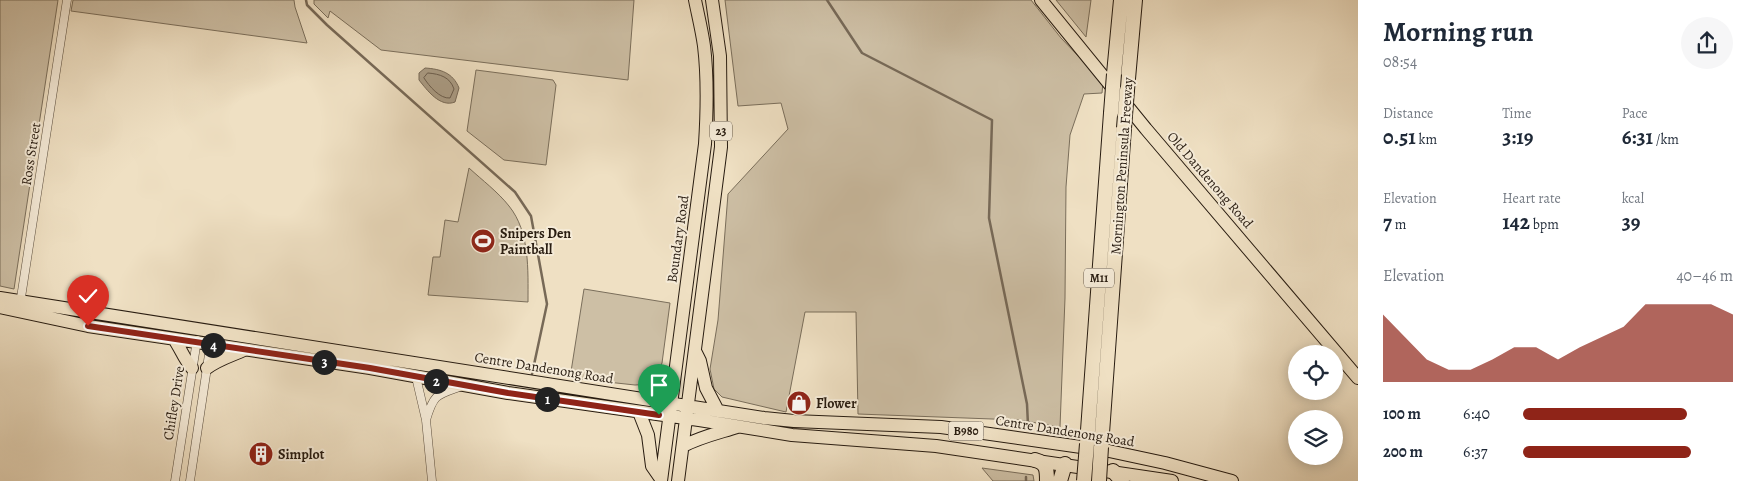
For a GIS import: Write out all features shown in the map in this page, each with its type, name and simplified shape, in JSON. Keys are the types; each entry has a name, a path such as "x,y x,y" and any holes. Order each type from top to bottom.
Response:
{"highway":[{"name":"Mornington Peninsula Freeway","path":"1099,481 1091,447 1111,113 1121,0"},
{"name":"Mornington Peninsula Freeway","path":"1084,481 1091,447 1124,128 1135,0"},
{"path":"1035,460 1045,465 1047,481"},
{"path":"1060,481 1065,464"}],"main road":[{"name":"Boundary Road","path":"661,480 705,144 706,70 704,45 695,0"},
{"name":"23","path":"678,481 721,147 720,56 712,0"},
{"name":"Old Dandenong Road","path":"1041,0 1146,128 1358,378"},
{"name":"Centre Dandenong Road","path":"0,298 20,306 88,326 370,368 463,386 669,416 687,412 794,421 941,427 1091,447 1166,463 1232,481"},
{"name":"Centre Dandenong Road","path":"0,307 20,306 213,332 671,403 687,412"},
{"path":"174,339 185,360 192,368"},
{"path":"207,368 219,359 244,350"},
{"path":"694,351 700,360 706,388 715,414"},
{"path":"639,412 648,435 652,466 661,480"},
{"name":"Centre Dandenong Road","path":"715,414 738,426 821,438 936,446 1065,464 1117,476 1172,481"},
{"path":"683,446 698,438 718,434 738,426"},
{"path":"1065,464 1072,455 1091,447 1117,476"}],"street":[{"name":"Ross Street","path":"20,306 68,0"},
{"name":"Chifley Drive","path":"175,481 199,330"},
{"name":"Chifley Drive","path":"190,481 213,332"},
{"path":"416,377 426,420 432,481"},
{"path":"426,420 431,404 439,394 463,386"}],"shaded area":[{"path":"0,0 58,0 14,289 0,286"},
{"path":"73,0 294,0 307,43 71,11"},
{"path":"314,0 634,0 628,80 381,50 330,11 328,18 314,4"},
{"path":"725,0 1031,0 1061,38 1103,82 1102,93 1084,94 1070,135 1066,187 1065,298 1060,427 1019,420 858,414 856,312 805,312 786,412 722,397 714,389 710,369 718,320 728,194 788,129 781,103 738,106"},
{"path":"1056,0 1091,0 1086,37"},
{"path":"476,70 553,80 556,85 546,165 504,160 467,131"},
{"name":"Snipers Den Paintball","path":"469,168 505,201 516,216 521,227 526,252 528,302 428,295 433,257 440,257 445,220 458,222"},
{"path":"584,289 670,303 662,363 653,384 635,385 570,378"},
{"path":"982,468 1033,475 1034,481 993,481"}],"water":[{"path":"425,68 436,69 450,75 459,88 455,102 449,103 439,100 426,88 419,80 419,73"}],"waterway":[{"path":"306,0 307,5 327,25 515,192 531,216 547,304 532,374"},
{"path":"827,0 862,53 992,120 989,218 1027,404 1028,425"}],"place":[{"name":"Snipers Den Paintball","path":"483,241"},
{"name":"Flower","path":"799,403"},
{"name":"Simplot","path":"261,454"}],"route":[{"path":"88,326 370,368 508,393 659,415"}]}
